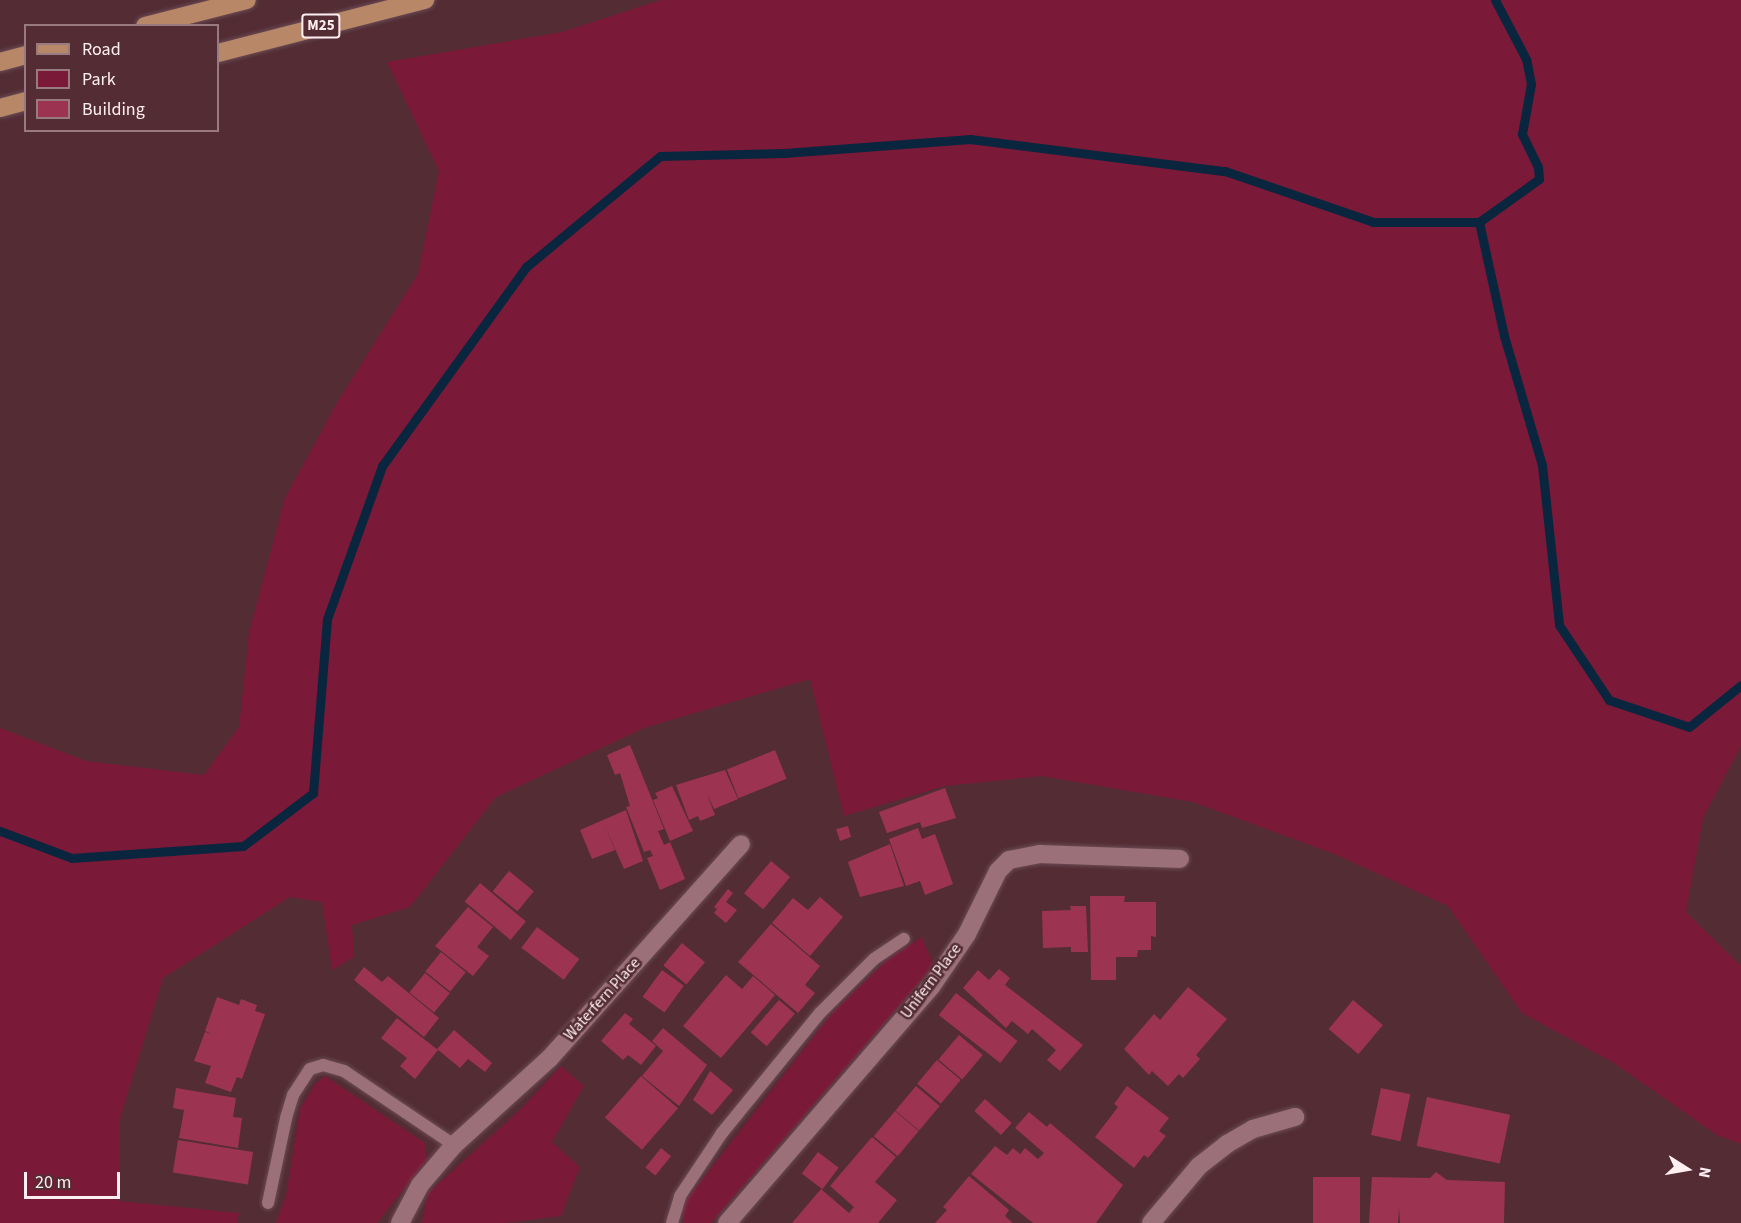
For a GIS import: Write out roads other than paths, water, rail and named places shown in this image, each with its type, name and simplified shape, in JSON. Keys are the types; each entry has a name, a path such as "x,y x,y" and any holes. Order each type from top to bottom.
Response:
{"main road":[{"path":"153,24 247,0"},
{"name":"M25","path":"219,52 425,0"},
{"path":"0,62 24,56"},
{"path":"0,108 24,102"}],"street":[{"name":"Waterfern Place","path":"400,1223 420,1185 454,1145 549,1059 741,844"},
{"name":"Unifern Place","path":"727,1223 931,987 967,934 998,871 1009,860 1040,854 1180,859"},
{"path":"1150,1223 1198,1166 1227,1144 1252,1129 1295,1117"}],"lane":[{"path":"672,1223 680,1196 722,1133 820,1013 874,959 904,939"},
{"path":"268,1203 293,1095 310,1069 323,1065 344,1071 454,1145"}],"waterway":[{"path":"1479,222 1539,179 1538,167 1522,134 1531,84 1526,59 1495,0"},
{"path":"0,831 72,858 243,846 313,793 327,619 382,466 526,267 660,156 784,153 970,139 1225,171 1373,222 1479,222 1504,336 1542,465 1559,625 1609,700 1689,727 1741,685"}]}
